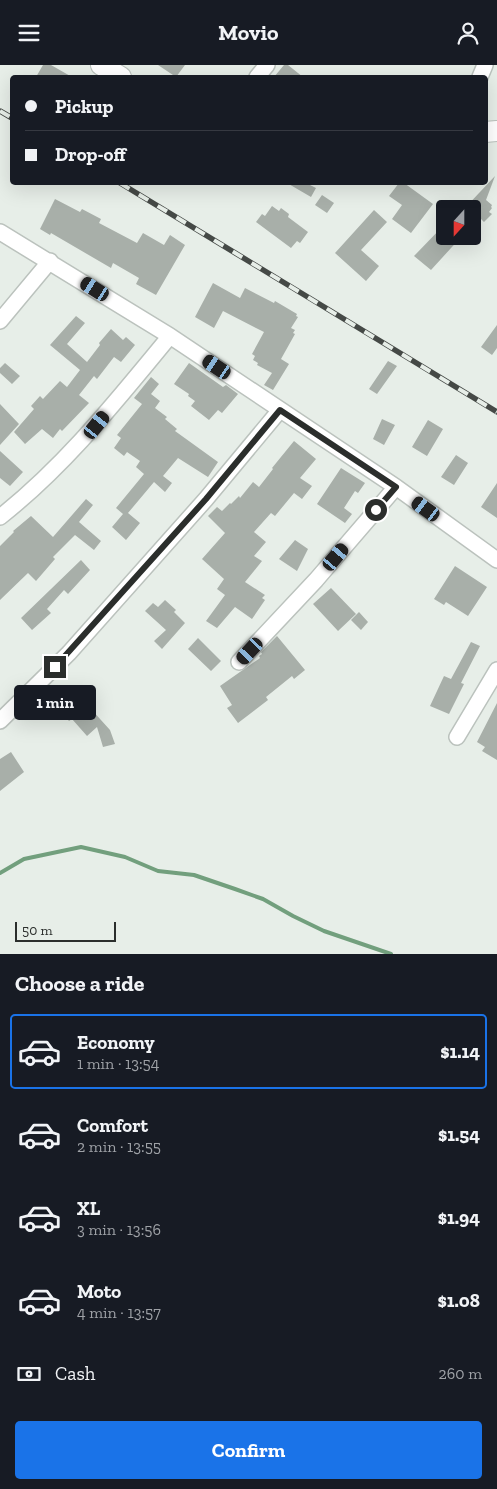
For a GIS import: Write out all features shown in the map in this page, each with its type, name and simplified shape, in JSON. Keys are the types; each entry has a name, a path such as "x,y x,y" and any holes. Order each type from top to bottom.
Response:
{"street":[{"path":"102,65 118,75"},
{"path":"259,75 267,65"},
{"path":"0,233 50,261 170,336 396,487 497,560"},
{"path":"0,321 50,261"},
{"path":"0,517 46,478 97,425 170,336"},
{"path":"0,721 69,653 206,499 280,410"},
{"path":"239,662 316,580 396,487"},
{"path":"457,737 497,669"}],"building":[{"path":"43,65 51,65 68,75 37,75"},
{"path":"158,65 185,65 178,75 173,75"},
{"path":"284,65 288,65 300,75 276,75"},
{"path":"495,176 486,200 492,205 489,212 492,214 484,222 481,219 481,200 472,200"},
{"path":"290,185 310,185 316,188 311,197"},
{"path":"397,185 407,185 433,204 411,233 392,219 402,205 389,196"},
{"path":"322,195 334,203 327,213 315,205"},
{"path":"55,199 80,212 82,209 101,219 99,223 137,243 143,233 164,245 170,235 185,245 156,295 136,284 139,278 113,263 111,268 51,233 50,235 40,229"},
{"path":"272,206 279,211 281,208 289,214 288,217 308,232 300,243 297,241 291,248 256,222 262,214 265,216"},
{"path":"374,210 387,222 361,250 379,266 366,281 335,253"},
{"path":"436,233 436,245 454,245 431,270 414,256"},
{"path":"213,283 240,298 245,288 274,303 275,301 297,314 296,316 298,317 291,328 295,330 293,333 295,334 281,359 289,364 273,390 264,385 272,373 257,365 258,363 253,360 255,356 252,354 264,332 223,311 214,328 195,317"},
{"path":"76,316 85,323 67,344 87,362 111,329 123,340 126,337 135,345 121,362 114,357 97,379 94,376 79,395 89,403 62,431 60,429 53,438 42,429 25,444 14,432 34,409 31,406 40,396 43,399 60,381 67,387 80,370 50,345"},
{"path":"497,325 497,348 492,355 481,347"},
{"path":"388,361 397,366 377,394 369,389"},
{"path":"5,363 20,376 12,384 0,373 0,368"},
{"path":"189,363 223,387 226,385 238,394 222,413 218,410 209,420 191,406 195,401 188,396 189,394 174,384"},
{"path":"151,377 159,384 151,394 160,401 155,408 167,417 165,419 177,429 175,431 218,462 208,477 178,458 163,476 172,483 165,492 154,482 128,513 140,523 126,540 112,527 123,514 116,508 144,474 136,467 140,461 127,452 124,456 114,448 121,438 117,435 142,404 134,398"},
{"path":"0,404 19,424 0,445"},
{"path":"382,419 395,425 384,445 373,439"},
{"path":"428,420 443,429 427,456 412,447"},
{"path":"294,441 316,459 300,478 312,486 302,499 294,493 275,516 271,513 254,532 266,542 254,556 262,561 245,582 265,595 262,598 265,600 252,619 235,607 217,628 206,621 225,595 217,589 224,579 202,559 225,533 208,516 217,507 222,511 239,496 240,498 253,482 259,487"},
{"path":"0,451 23,472 10,486 0,478"},
{"path":"456,455 468,463 454,485 441,477"},
{"path":"341,468 365,483 358,493 355,491 344,508 352,514 345,523 317,504"},
{"path":"497,483 497,518 481,507"},
{"path":"86,499 93,505 79,522 101,541 94,550 75,535 53,557 55,559 36,581 28,573 0,600 0,546 13,531 31,516 53,537"},
{"path":"295,540 308,549 297,571 279,559"},
{"path":"81,560 90,570 68,594 64,590 47,609 51,613 32,630 21,618"},
{"path":"455,566 487,587 468,616 446,602 444,605 434,599"},
{"path":"331,588 356,614 338,631 313,604"},
{"path":"165,600 176,610 174,612 185,623 162,649 154,641 166,630 145,611 153,603 158,607"},
{"path":"359,612 368,622 361,630 351,620"},
{"path":"277,636 305,670 294,679 292,676 266,697 268,700 238,723 227,708 232,705 220,686 260,658 261,652"},
{"path":"198,638 221,661 211,671 188,649"},
{"path":"471,642 480,646 461,683 464,684 449,714 430,706 444,676 451,679"},
{"path":"70,688 81,700 85,696 94,706 91,709 110,730 115,744 103,747 97,727 87,736 72,719 69,721 60,711 63,709 55,701"},
{"path":"497,703 497,760 482,751 485,747 477,742"},
{"path":"11,752 24,772 0,791 0,759"}],"waterway":[{"path":"0,873 24,859 81,847 125,857 158,871 194,875 235,889 263,899 324,931 391,954"}],"railway":[{"path":"0,111 10,117"},
{"path":"123,185 497,412"}],"route":[{"path":"55,667 206,499 280,410 396,487 376,510"}]}
